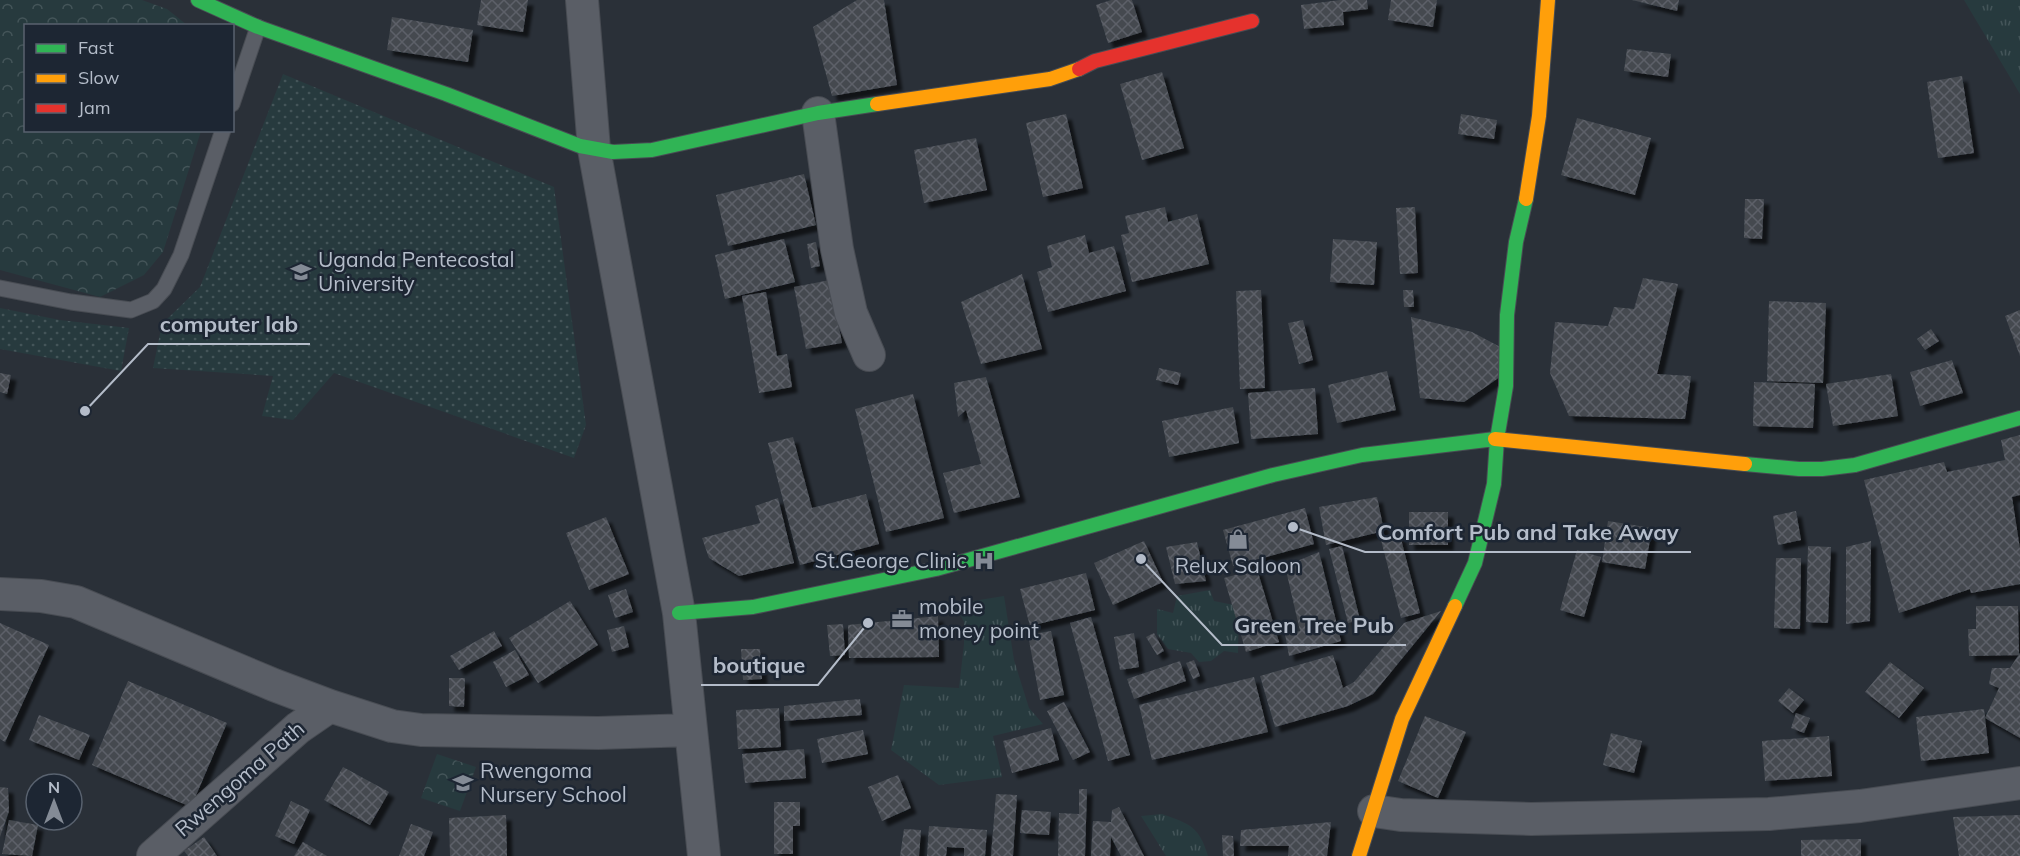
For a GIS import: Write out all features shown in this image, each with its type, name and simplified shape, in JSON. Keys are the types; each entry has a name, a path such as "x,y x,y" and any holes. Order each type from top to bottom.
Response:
{"street":[{"path":"198,0 258,27 594,149 613,152 652,150 818,113 1050,79 1076,71 1095,61 1252,21"},
{"path":"582,0 594,149 679,613 704,856"},
{"path":"1359,856 1402,719 1475,563 1494,484 1497,439 1506,386 1507,315 1516,242 1529,188 1539,116 1548,0"},
{"path":"818,113 837,249 851,313 869,355"},
{"path":"679,613 753,607 936,569 1273,475 1362,456 1497,439 1799,469 1822,469 1855,465 2020,418"},
{"path":"0,594 41,596 76,602 274,685 392,726 421,730 598,733 691,730"},
{"name":"Rwengoma Path","path":"153,856 298,728 330,706"},
{"path":"1374,811 1401,815 1531,819 1769,814 1860,806 2020,783"}],"lane":[{"path":"234,98 258,27"},
{"path":"0,288 70,302 131,310 153,301 164,289 181,255 222,132"}],"green space":[{"path":"0,0 142,0 167,9 186,24 24,24 24,132 201,132 163,252 144,275 100,297 0,270"},
{"path":"1964,0 2020,0 2020,94"},
{"path":"283,74 554,187 586,425 574,458 334,373 293,420 262,416 273,376 153,368 162,324 200,287"},
{"path":"0,308 60,320 129,328 121,371 0,349"},
{"path":"1210,590 1214,601 1239,606 1238,653 1224,651 1211,661 1199,662 1191,653 1168,649 1157,634 1157,609 1173,613 1177,596"},
{"path":"1004,596 1014,660 1029,708 1043,724 993,736 1002,777 939,785 891,750 904,685 959,688 964,622 954,604"},
{"path":"437,754 476,767 460,811 421,798"},
{"path":"1162,814 1186,824 1197,832 1208,856 1166,856 1141,816"}],"building":[{"path":"481,0 528,0 523,32 477,25"},
{"path":"857,0 884,0 897,85 832,96 813,27"},
{"path":"1111,0 1132,0 1142,32 1108,43 1096,5"},
{"path":"1340,0 1367,0 1368,9 1343,12 1344,25 1304,29 1301,5"},
{"path":"1391,0 1437,0 1433,27 1388,20"},
{"path":"1632,0 1679,0 1677,11"},
{"path":"392,17 473,30 468,62 387,50"},
{"path":"1627,49 1671,54 1668,77 1624,71"},
{"path":"1162,72 1184,148 1142,160 1120,84"},
{"path":"1962,76 1974,153 1938,158 1927,82"},
{"path":"1066,114 1083,188 1043,197 1026,123"},
{"path":"1461,114 1497,120 1494,139 1458,134"},
{"path":"1577,118 1651,138 1635,195 1561,175"},
{"path":"976,138 987,190 924,203 914,150"},
{"path":"804,174 816,225 728,246 716,195"},
{"path":"1745,199 1764,199 1762,239 1744,238"},
{"path":"1165,207 1168,222 1197,214 1209,264 1132,282 1121,235 1129,233 1125,216"},
{"path":"1415,207 1418,273 1400,274 1396,208"},
{"path":"1085,235 1089,253 1114,246 1126,291 1048,312 1037,272 1052,267 1047,246"},
{"path":"784,239 795,282 725,299 715,255"},
{"path":"1333,239 1377,242 1374,285 1330,282"},
{"path":"816,242 820,266 811,268 807,244"},
{"path":"1022,274 1042,349 981,364 961,302"},
{"path":"1643,278 1678,284 1657,374 1691,376 1685,419 1569,416 1550,373 1555,322 1608,326 1614,307 1634,309"},
{"path":"830,280 842,343 806,349 794,287"},
{"path":"1261,290 1265,388 1240,389 1236,291"},
{"path":"1403,290 1413,290 1414,307 1404,307"},
{"path":"766,292 777,356 787,354 792,387 759,393 742,296"},
{"path":"1769,301 1826,303 1823,383 1767,381"},
{"path":"2020,310 2020,356 2005,316"},
{"path":"1411,317 1472,332 1506,350 1504,374 1464,402 1420,398"},
{"path":"1303,320 1313,360 1299,364 1288,323"},
{"path":"1931,329 1939,341 1925,350 1917,339"},
{"path":"1952,360 1963,393 1920,406 1910,372"},
{"path":"1159,368 1181,373 1178,385 1156,380"},
{"path":"1387,371 1396,410 1337,423 1328,385"},
{"path":"0,373 11,375 7,394 0,392"},
{"path":"1891,374 1898,416 1833,426 1826,384"},
{"path":"986,377 1020,497 954,513 943,473 981,464 966,410 958,417 954,383"},
{"path":"1754,382 1815,384 1813,428 1753,426"},
{"path":"1315,388 1318,434 1251,439 1248,393"},
{"path":"913,394 944,518 886,532 855,409"},
{"path":"1233,407 1239,443 1169,457 1162,421"},
{"path":"2020,435 2020,495 2012,497 2020,549 2020,584 1971,593 1970,589 1899,613 1864,480 1944,462 1947,472 2005,460 2001,440"},
{"path":"793,437 812,508 866,494 879,544 800,565 768,443"},
{"path":"1377,497 1384,531 1326,545 1319,507"},
{"path":"778,498 794,563 739,576 709,558 702,538 760,523 755,506"},
{"path":"1305,508 1314,544 1233,566 1223,530"},
{"path":"1796,511 1801,540 1778,545 1773,516"},
{"path":"1409,512 1448,512 1448,545 1409,545"},
{"path":"606,517 629,574 589,590 566,533"},
{"path":"1608,521 1652,528 1645,569 1602,562"},
{"path":"1400,535 1420,613 1401,618 1381,540"},
{"path":"1144,541 1163,582 1113,605 1094,563"},
{"path":"1871,541 1870,621 1846,624 1846,547"},
{"path":"1197,542 1206,581 1175,584 1166,547"},
{"path":"1342,546 1360,620 1348,623 1329,549"},
{"path":"1808,546 1831,547 1828,623 1806,622"},
{"path":"1577,550 1601,557 1584,617 1560,610"},
{"path":"1319,552 1341,641 1289,656 1285,634 1300,631 1285,566"},
{"path":"1776,558 1801,558 1800,629 1774,628"},
{"path":"1257,569 1279,642 1246,652 1224,578"},
{"path":"1086,573 1095,610 1030,626 1020,589"},
{"path":"626,589 633,612 615,618 608,595"},
{"path":"570,601 598,645 538,683 509,638"},
{"path":"1976,606 2018,606 2019,655 1969,656 1968,629 1976,629"},
{"path":"1441,611 1373,694 1348,706 1275,727 1260,676 1333,655 1343,688 1354,682 1404,623"},
{"path":"938,616 939,657 849,658 848,625"},
{"path":"1091,617 1130,755 1108,761 1070,623"},
{"path":"0,623 49,645 5,742 0,739"},
{"path":"843,624 845,655 830,656 827,625"},
{"path":"624,626 629,647 612,652 607,630"},
{"path":"494,631 502,646 459,670 450,656"},
{"path":"1051,631 1064,695 1040,700 1028,635"},
{"path":"1134,633 1139,667 1120,670 1114,637"},
{"path":"1154,633 1164,651 1157,655 1146,637"},
{"path":"741,649 760,649 762,679 743,680"},
{"path":"515,650 529,675 506,687 493,662"},
{"path":"2020,653 2020,738 1985,718 1999,688 1989,684 1992,668 2010,668"},
{"path":"1194,660 1200,676 1193,679 1186,663"},
{"path":"1180,661 1186,681 1134,699 1127,679"},
{"path":"1890,662 1924,688 1899,718 1865,692"},
{"path":"1254,677 1268,732 1152,760 1139,705"},
{"path":"449,678 465,678 464,707 449,706"},
{"path":"128,681 227,723 191,807 92,765"},
{"path":"1789,688 1804,700 1793,713 1778,701"},
{"path":"860,699 862,715 784,721 784,706"},
{"path":"1064,702 1090,752 1073,760 1047,711"},
{"path":"779,708 781,747 738,749 736,710"},
{"path":"1984,709 1989,753 1921,761 1916,717"},
{"path":"1796,713 1810,718 1804,733 1791,728"},
{"path":"39,715 90,735 79,760 29,740"},
{"path":"1425,716 1466,732 1438,798 1398,781"},
{"path":"1051,728 1059,760 1012,773 1003,741"},
{"path":"863,730 868,754 822,763 817,739"},
{"path":"1611,733 1642,741 1634,773 1603,765"},
{"path":"1829,736 1832,776 1765,781 1762,741"},
{"path":"804,749 806,778 745,783 742,754"},
{"path":"343,767 389,792 370,825 324,800"},
{"path":"898,775 911,808 882,821 868,787"},
{"path":"0,787 8,788 9,811 0,837"},
{"path":"1079,789 1087,789 1085,856 1058,856 1059,813 1079,814"},
{"path":"996,794 1017,795 1013,856 991,856"},
{"path":"291,801 310,810 294,844 275,836"},
{"path":"774,802 800,802 800,826 793,826 793,854 774,854"},
{"path":"1119,807 1144,856 1121,856 1111,837 1110,856 1091,856 1093,821 1111,822 1112,810"},
{"path":"1022,810 1051,812 1049,835 1020,833"},
{"path":"506,815 507,856 450,856 449,818"},
{"path":"2020,815 2020,856 1959,856 1953,817"},
{"path":"9,820 24,823 24,832 37,832 32,856 2,854"},
{"path":"1331,822 1327,856 1288,856 1289,846 1240,846 1241,830"},
{"path":"411,824 433,832 424,856 399,856"},
{"path":"929,826 987,830 985,856 964,856 964,848 947,847 946,856 927,856"},
{"path":"904,829 921,830 919,856 900,856"},
{"path":"1222,835 1233,836 1234,856 1223,856"},
{"path":"204,837 217,856 188,856 184,851"},
{"path":"1861,839 1861,856 1801,856 1801,840"},
{"path":"303,842 327,856 294,856"}],"traffic: fast":[{"path":"198,0 258,27 446,94 580,146 613,152 652,150 818,113 877,104"},
{"path":"1455,606 1475,563 1494,484 1497,439 1506,386 1507,315 1516,242 1526,199"},
{"path":"1745,464 1799,469 1855,465 2020,418"},
{"path":"679,613 753,607 936,569 1273,475 1362,455 1495,439"}],"traffic: slow":[{"path":"1526,199 1539,116 1548,0"},
{"path":"877,104 1050,79 1079,69"},
{"path":"1495,439 1745,464"},
{"path":"1359,856 1402,719 1455,606"}],"traffic: jam":[{"path":"1079,69 1095,61 1252,21"}],"place":[{"name":"Uganda Pentecostal University","path":"301,272"},
{"name":"computer lab","path":"85,411"},
{"name":"Comfort Pub and Take Away","path":"1293,527"},
{"name":"Relux Saloon","path":"1238,539"},
{"name":"Green Tree Pub","path":"1141,559"},
{"name":"St.George Clinic","path":"984,561"},
{"name":"mobile money point","path":"902,619"},
{"name":"boutique","path":"868,623"},
{"name":"Rwengoma Nursery School","path":"463,783"}]}
